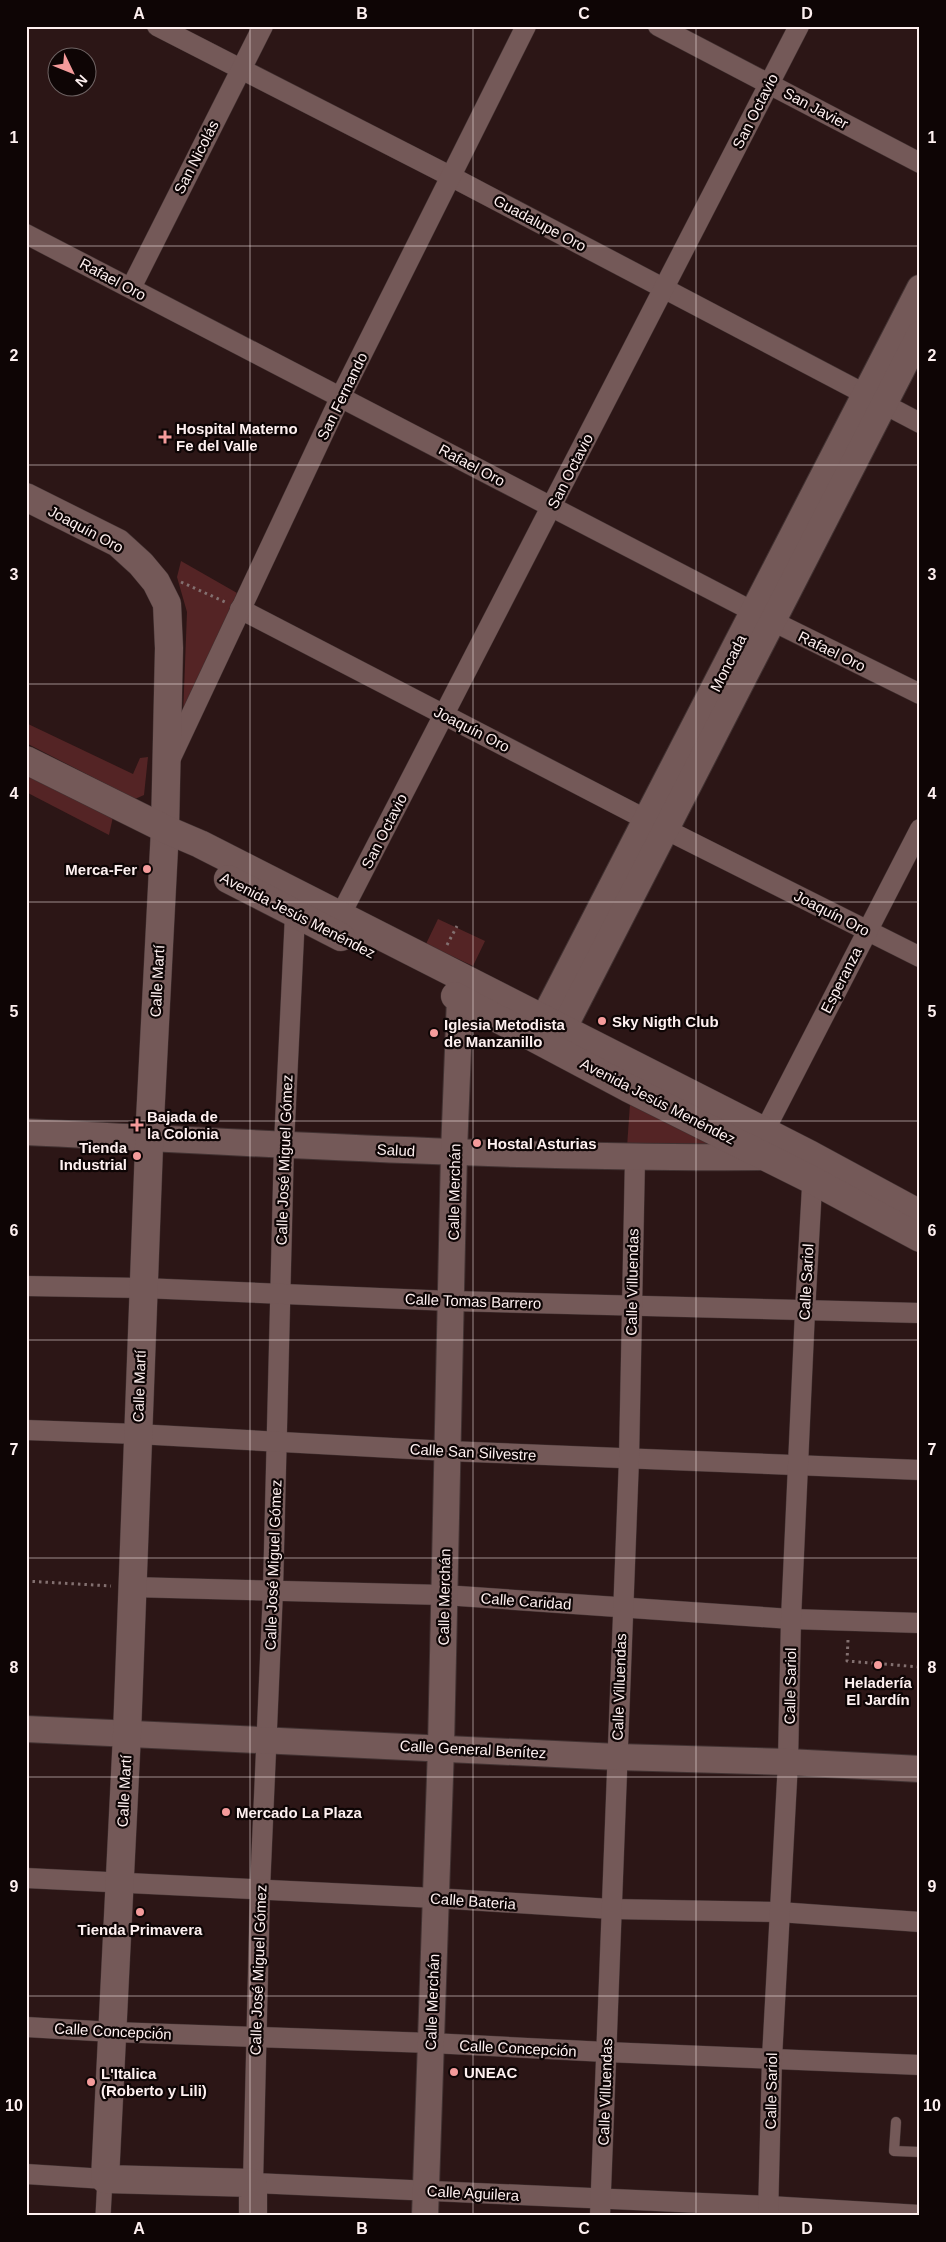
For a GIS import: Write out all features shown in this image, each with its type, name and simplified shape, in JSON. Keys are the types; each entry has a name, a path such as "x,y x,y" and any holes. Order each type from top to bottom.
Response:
{"main road":[{"name":"Joaquín Oro","path":"26,498 118,543 142,564"},
{"name":"Calle Martí","path":"104,2179 127,1734 149,1138 165,829 169,648 167,604 156,582 142,564"},
{"name":"Avenida Jesús Menéndez","path":"26,760 165,829 200,844 340,916 461,989"},
{"name":"Avenida Jesús Menéndez","path":"165,829 189,857 212,872 295,915 461,989 549,1032 813,1169 920,1214"},
{"name":"Avenida Jesús Menéndez","path":"813,1169 920,1238"},
{"name":"Calle Aguilera","path":"104,2179 254,2183"},
{"name":"Calle José Miguel Gómez","path":"253,2216 254,2183"}],"street":[{"name":"Guadalupe Oro","path":"157,26 452,177 920,423"},
{"name":"San Nicolás","path":"130,288 263,26"},
{"name":"San Fernando","path":"166,769 341,396 526,26"},
{"name":"San Javier","path":"658,26 920,163"},
{"name":"San Octavio","path":"340,916 799,26"},
{"name":"Rafael Oro","path":"26,234 763,616 920,694"},
{"name":"Moncada","path":"549,1032 875,399 920,288"},
{"name":"Moncada","path":"875,399 920,334"},
{"name":"Joaquín Oro","path":"240,609 920,957"},
{"name":"Esperanza","path":"765,1144 867,930 920,830"},
{"name":"Calle José Miguel Gómez","path":"254,2183 255,2038 266,1740 274,1590 284,1144 295,915"},
{"name":"Calle Merchán","path":"426,2203 441,1747 454,1152 461,989"},
{"name":"Salud","path":"26,1132 454,1152 635,1158 765,1144"},
{"name":"Calle Villuendas","path":"601,2208 628,1459 635,1158"},
{"name":"Calle Sariol","path":"768,2211 772,2058 788,1762 791,1619 813,1169"},
{"name":"Calle Tomas Barrero","path":"26,1286 143,1288 632,1307 920,1313"},
{"name":"Calle San Silvestre","path":"26,1430 137,1434 448,1451 920,1470"},
{"name":"Calle Caridad","path":"131,1587 444,1595 791,1619 920,1623"},
{"name":"Calle General Benítez","path":"26,1729 441,1747 618,1757 788,1762 920,1769"},
{"name":"Calle Bateria","path":"26,1878 435,1898 611,1909 779,1912 920,1922"},
{"name":"Calle Concepción","path":"26,2027 920,2065"},
{"name":"Calle Aguilera","path":"26,2174 104,2179"},
{"name":"Calle Martí","path":"103,2216 104,2179"},
{"name":"Calle Aguilera","path":"254,2183 426,2203 920,2215"}],"lane":[{"path":"896,2122 894,2151 920,2152"}],"path":[{"path":"177,580 240,609"},
{"path":"26,1581 131,1587"},
{"path":"847,1661 920,1667"}],"shaded area":[{"path":"181,561 237,593 183,716 187,612 177,577"},
{"path":"26,723 133,774 140,758 148,757 144,795 135,799 26,743"},
{"path":"26,768 114,812 109,835 26,792"},
{"path":"438,919 485,941 473,966 426,944"},
{"path":"630,1104 707,1141 705,1150 627,1147"}],"place":[{"name":"Hospital Materno Fe del Valle","path":"165,437"},
{"name":"Merca-Fer","path":"147,869"},
{"name":"Sky Nigth Club","path":"602,1021"},
{"name":"Iglesia Metodista de Manzanillo","path":"434,1033"},
{"name":"Bajada de la Colonia","path":"137,1125"},
{"name":"Hostal Asturias","path":"477,1143"},
{"name":"Tienda Industrial","path":"137,1156"},
{"name":"Heladería El Jardín","path":"878,1665"},
{"name":"Mercado La Plaza","path":"226,1812"},
{"name":"Tienda Primavera","path":"140,1912"},
{"name":"UNEAC","path":"454,2072"},
{"name":"L'Italica (Roberto y Lili)","path":"91,2082"}]}
